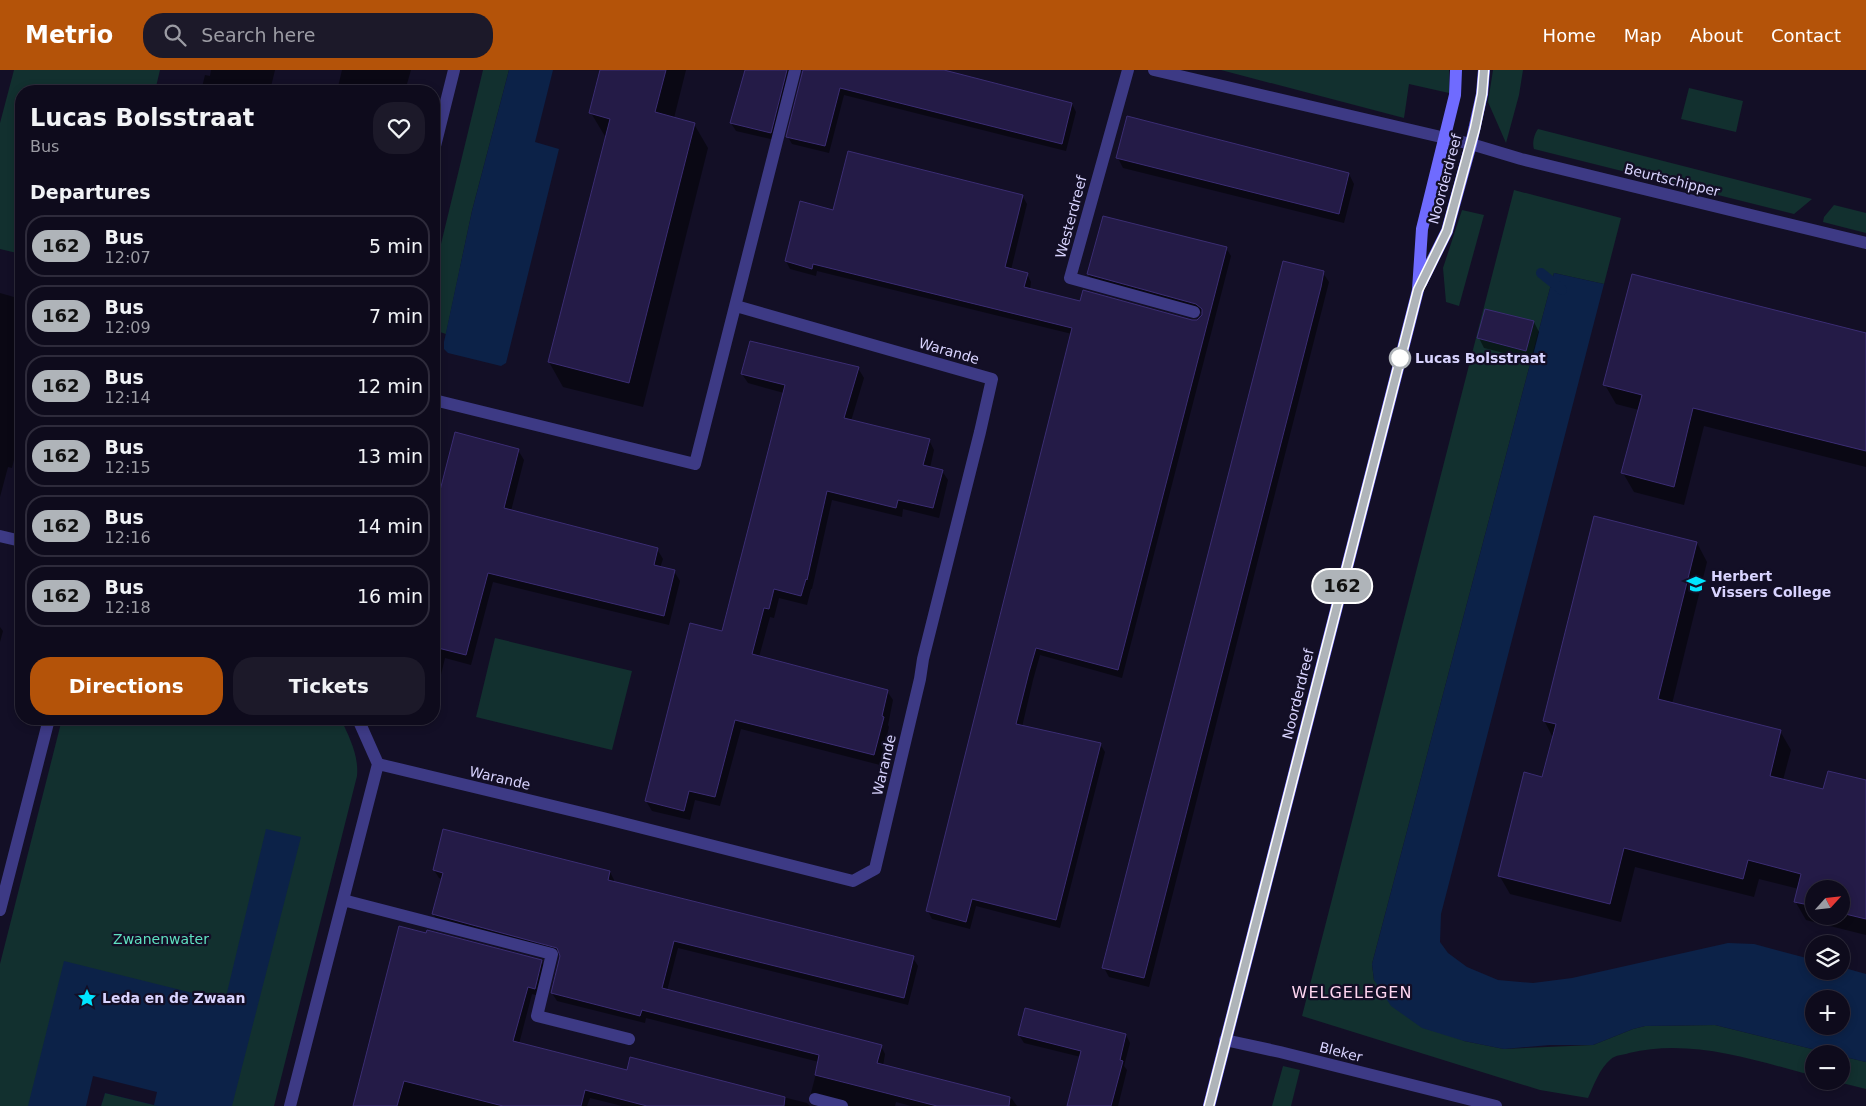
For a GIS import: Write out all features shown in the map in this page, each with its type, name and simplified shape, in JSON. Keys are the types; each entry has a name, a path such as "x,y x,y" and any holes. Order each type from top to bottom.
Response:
{"street":[{"path":"440,126 454,70"},
{"path":"440,401 695,464 795,70"},
{"name":"Westerdreef","path":"1128,70 1070,278 1194,312"},
{"path":"1154,70 1471,144"},
{"name":"Noorderdreef","path":"1209,1106 1418,290 1422,229 1455,95 1456,70"},
{"name":"Noorderdreef","path":"1418,290 1447,231 1471,144 1482,94 1484,70"},
{"name":"Beurtschipper","path":"1471,144 1521,159 1866,243"},
{"name":"Warande","path":"378,764 853,881 875,869 920,679 923,659 992,379 736,306"},
{"path":"0,536 15,540"},
{"path":"0,910 47,725"},
{"path":"290,1106 378,764 361,725"},
{"path":"343,900 552,954 537,1016 629,1039"},
{"name":"Bleker","path":"1225,1040 1280,1052 1448,1100 1496,1106"},
{"path":"815,1099 842,1106"}],"green space":[{"path":"14,70 160,70 156,85 15,85 15,253 0,249 0,123"},
{"path":"483,70 509,70 472,211 446,334 440,332 440,248"},
{"path":"1221,70 1449,70 1449,93 1409,84 1404,118"},
{"path":"1493,70 1523,70 1519,95 1506,143 1488,102"},
{"path":"1689,88 1743,101 1736,132 1681,119"},
{"path":"1538,129 1812,199 1794,214 1534,149 1535,134"},
{"path":"1514,190 1621,218 1604,284 1554,273 1372,964 1374,980 1464,1041 1504,1049 1593,1045 1645,1026 1715,1025 1805,1047 1805,1074 1745,1058 1699,1049 1652,1049 1613,1058 1600,1072 1588,1098 1540,1090 1302,1016"},
{"path":"1834,205 1866,213 1866,233 1823,222 1824,217"},
{"path":"1462,210 1484,215 1459,306 1446,302 1443,268"},
{"path":"495,638 632,671 612,750 476,717"},
{"name":"Zwanenwater","path":"60,725 344,725 355,753 357,776 274,1106 0,1106 0,964"},
{"path":"1850,1058 1866,1062 1866,1089 1850,1085"},
{"path":"1283,1066 1300,1070 1291,1106 1272,1106"}],"water":[{"path":"509,70 553,70 535,142 559,149 506,363 501,366 448,353 444,349 444,342 472,211"},
{"path":"1554,273 1604,284 1441,914 1440,942 1448,953 1467,967 1498,980 1533,983 1572,978 1728,943 1754,944 1805,958 1805,980 1850,980 1850,970 1866,974 1866,1062 1850,1058 1850,1045 1805,1045 1805,1047 1715,1025 1645,1026 1593,1045 1550,1045 1504,1049 1464,1041 1422,1028 1391,1006 1374,980 1372,964"},
{"path":"266,829 301,837 232,1106 157,1106 105,1093 101,1106 28,1106 64,961 225,1001"}],"pier":[{"path":"93,1076 157,1092 154,1105 105,1093 101,1106 86,1106"}],"building":[{"path":"600,70 666,70 655,112 695,123 629,383 548,362 610,119 589,113"},
{"path":"745,70 787,70 771,133 730,123"},
{"path":"803,70 944,70 1072,103 1062,144 840,88 825,146 786,137"},
{"path":"1127,116 1349,173 1339,214 1116,158"},
{"path":"848,151 1023,195 1005,267 1028,273 1024,287 1080,301 1083,290 1197,320 1202,315 1202,309 1196,304 1087,274 1103,216 1227,247 1118,670 1036,648 1029,672 1016,724 1101,743 1056,920 972,899 966,922 926,911 1072,328 813,264 812,269 785,261 800,201 833,210"},
{"path":"1283,261 1324,271 1321,287 1144,978 1102,968"},
{"path":"1632,274 1866,333 1866,451 1693,408 1674,487 1621,473 1642,395 1603,385"},
{"path":"1485,309 1534,321 1526,351 1477,338"},
{"path":"750,341 859,367 844,418 930,439 923,465 943,470 933,508 898,500 896,508 827,491 807,580 801,596 774,589 769,609 764,608 752,654 888,690 882,716 884,717 874,755 735,720 715,797 689,791 684,811 645,801 690,623 722,631 785,385 741,374"},
{"path":"455,432 519,449 504,508 658,548 654,565 675,570 664,616 488,573 466,655 440,648 440,491"},
{"path":"1594,516 1697,542 1658,699 1781,730 1770,776 1823,789 1828,771 1866,780 1866,919 1850,915 1850,880 1805,880 1805,904 1794,902 1801,874 1748,860 1743,879 1624,848 1610,904 1498,876 1524,772 1542,777 1556,724 1543,721"},
{"path":"443,829 610,871 608,880 914,956 904,998 674,941 662,988 882,1045 877,1063 1010,1097 1009,1106 937,1106 815,1075 819,1055 642,1010 640,1016 551,993 560,956 557,948 432,914 443,873 433,870"},
{"path":"399,926 426,933 427,930 542,960 535,989 528,987 513,1041 627,1070 630,1057 785,1097 784,1106 647,1106 585,1090 581,1106 503,1106 404,1081 397,1106 353,1106"},
{"path":"1025,1008 1126,1034 1120,1060 1123,1061 1111,1106 1067,1106 1081,1051 1018,1035"}],"waterway":[{"path":"1541,273 1562,290"}],"bus line":[{"name":"162","path":"1209,1106 1418,290 1447,231 1475,128 1482,94 1484,70"}],"place":[{"name":"Lucas Bolsstraat","path":"1400,358"},
{"name":"Herbert Vissers College","path":"1696,584"},
{"name":"Leda en de Zwaan","path":"87,998"}],"district":[{"name":"WELGELEGEN","path":"1352,992"}]}
